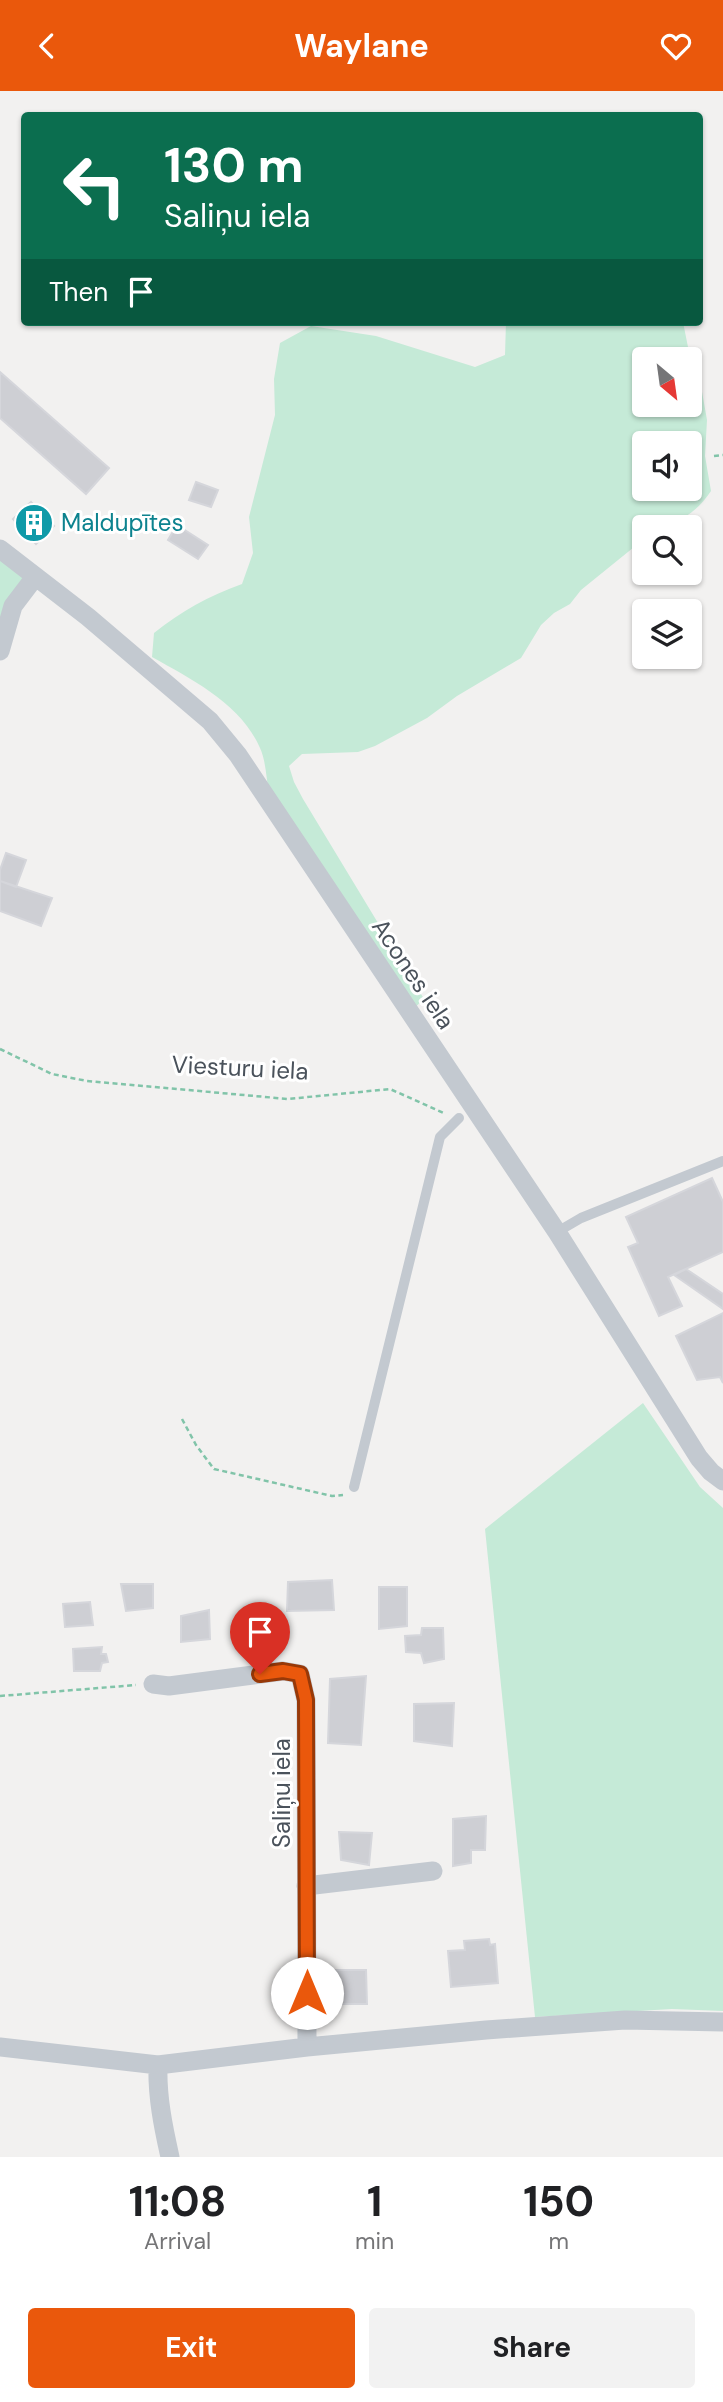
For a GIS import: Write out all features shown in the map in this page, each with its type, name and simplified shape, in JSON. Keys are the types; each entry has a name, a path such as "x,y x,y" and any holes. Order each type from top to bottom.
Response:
{"street":[{"name":"Acones iela","path":"0,549 88,617 210,720 238,755 299,849 490,1119 557,1232 699,1458 723,1481"},
{"path":"0,651 13,606 34,577"},
{"name":"Saliņu iela","path":"153,1684 169,1686 283,1671 300,1674 306,1700 307,2047"},
{"path":"306,1885 433,1871"},
{"path":"0,2047 158,2065 486,2030 625,2020 723,2022"},
{"path":"158,2065 157,2085 170,2157"}],"lane":[{"path":"354,1487 440,1137 459,1118"},
{"path":"557,1232 581,1218 723,1161"}],"path":[{"path":"714,456 723,455"},
{"name":"Viesturu iela","path":"0,1049 52,1074 87,1081 288,1100 390,1089 459,1118"},
{"path":"182,1419 196,1445 214,1469 332,1496 344,1495 354,1487"},
{"path":"0,1696 153,1684"}],"green space":[{"path":"311,326 376,336 475,367 505,355 506,326 684,326 688,347 632,347 632,417 702,417 702,392 707,420 705,456 711,491 698,507 687,515 632,515 632,549 581,590 570,604 541,625 521,658 457,696 427,718 375,746 358,752 302,754 289,766 303,799 424,999 409,1013 269,792 262,753 252,732 241,718 214,695 152,657 154,633 196,605 242,584 253,553 249,517 275,415 274,379 280,343"},
{"path":"0,550 35,577 0,651"},
{"path":"643,1403 700,1487 723,1508 723,2011 672,2009 535,2017 485,1529"}],"building":[{"path":"0,372 109,468 86,494 0,418"},
{"path":"196,482 218,490 211,507 189,500"},
{"name":"Maldupītes","path":"31,502 54,526 36,544 13,519"},
{"path":"177,525 208,545 198,559 168,540"},
{"path":"6,853 26,860 16,887 0,881 0,870"},
{"path":"0,881 52,898 41,926 0,911"},
{"path":"712,1178 723,1202 723,1252 668,1277 682,1306 659,1316 628,1247 638,1243 626,1217"},
{"path":"686,1269 723,1294 723,1309 674,1275"},
{"path":"723,1313 723,1383 720,1377 697,1380 676,1336"},
{"path":"332,1580 334,1610 287,1611 288,1582"},
{"path":"121,1584 153,1584 153,1608 126,1611"},
{"path":"379,1587 407,1587 407,1626 379,1629"},
{"path":"90,1602 93,1625 65,1627 63,1604"},
{"path":"209,1610 210,1639 181,1642 181,1616"},
{"path":"422,1628 443,1628 444,1659 424,1663 421,1653 406,1652 405,1636 421,1635"},
{"path":"102,1647 101,1654 106,1654 108,1662 102,1663 100,1671 74,1671 73,1649"},
{"path":"366,1676 361,1745 328,1743 330,1679"},
{"path":"454,1703 452,1746 414,1741 414,1704"},
{"path":"486,1816 485,1850 471,1850 471,1863 453,1866 453,1819"},
{"path":"339,1832 372,1833 369,1865 341,1860"},
{"path":"489,1939 490,1945 495,1944 498,1983 451,1987 448,1951 465,1950 464,1941"},
{"path":"332,1970 366,1970 367,2004 332,2004"}],"place":[{"name":"Maldupītes","path":"34,523"}],"route":[{"path":"260,1674 283,1671 300,1674 306,1700 307,1993"}]}
